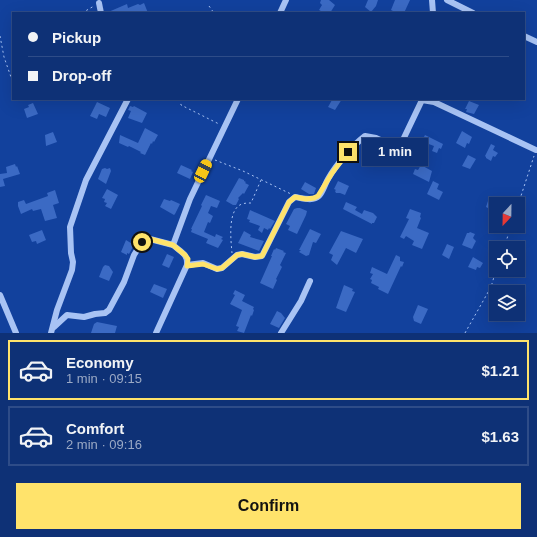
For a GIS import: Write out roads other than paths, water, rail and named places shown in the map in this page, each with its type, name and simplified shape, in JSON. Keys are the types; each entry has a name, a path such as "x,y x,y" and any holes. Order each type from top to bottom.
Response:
{"street":[{"path":"280,12 286,0"},
{"path":"432,0 433,12"},
{"path":"446,0 471,12"},
{"path":"99,4 102,12"},
{"path":"525,36 537,42"},
{"path":"50,332 72,270 73,262 71,253 70,227 86,180 127,100"},
{"path":"173,245 190,199 238,100"},
{"path":"187,266 203,264 217,269 222,268 237,255 242,254 255,257 262,256 289,202 295,197 306,199 318,196 332,173 357,142 365,136 376,138 391,145 401,144 422,100"},
{"path":"426,100 434,102 536,150"},
{"path":"50,332 60,320 67,315 84,317 105,313 109,310 124,282 134,255 142,242 150,239 173,245 188,259 187,266 156,333"},
{"path":"281,333 301,301 310,281"},
{"path":"0,294 16,333"}]}
